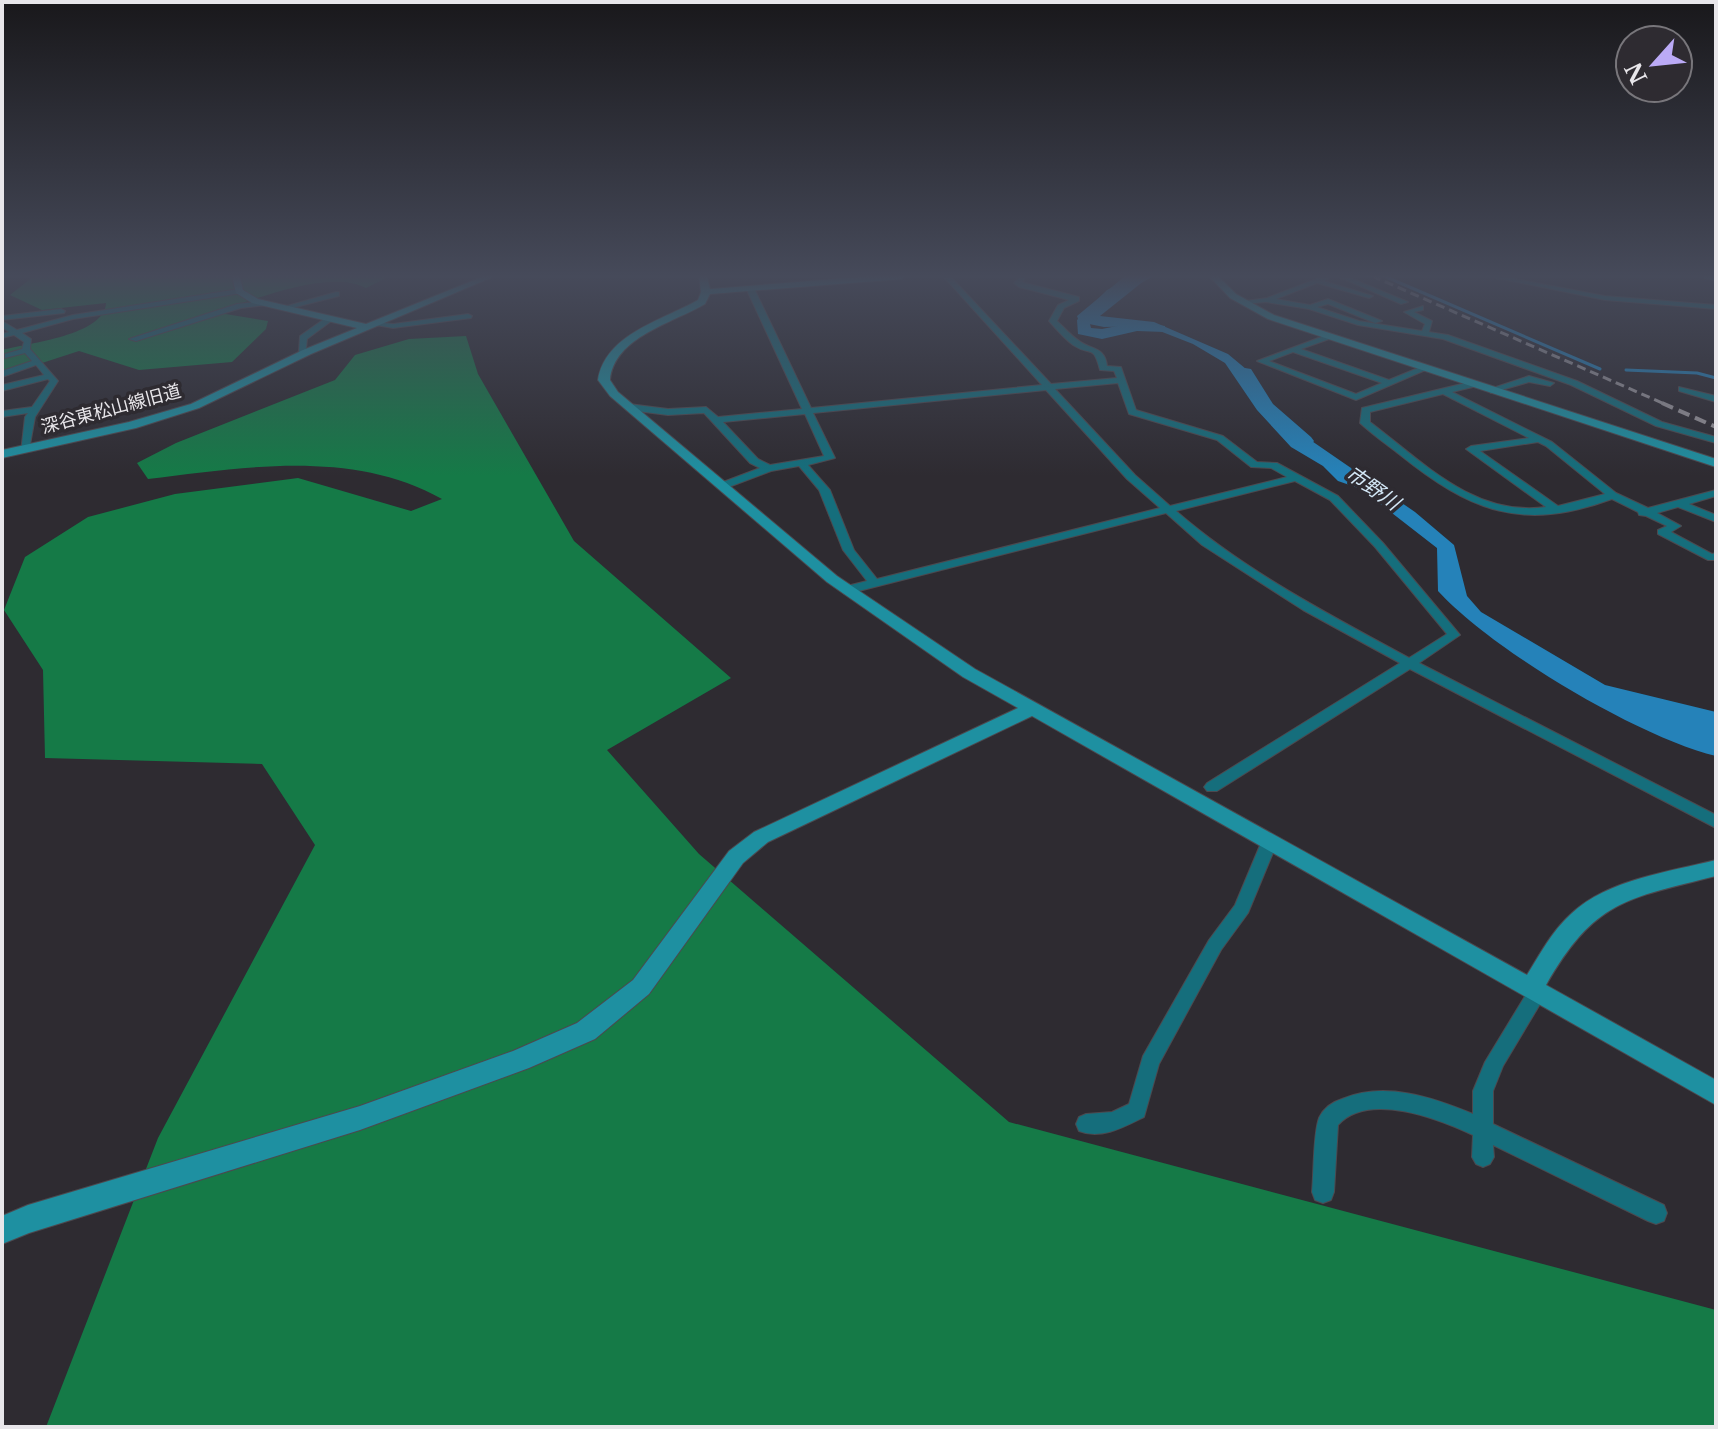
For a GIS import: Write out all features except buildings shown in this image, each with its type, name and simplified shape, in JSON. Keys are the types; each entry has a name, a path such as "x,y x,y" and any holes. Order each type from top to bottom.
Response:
{"street":[{"path":"26,350 28,343"},
{"path":"303,343 302,350 307,352"},
{"name":"深谷東松山線旧道","path":"2,454 195,406 330,343"},
{"path":"625,343 608,359 603,373 607,387 847,590 969,673 1716,1093"},
{"path":"722,486 769,468 830,458 774,343"},
{"path":"1007,343 1165,510 1251,573 1411,664 1716,822"},
{"path":"1076,343 1094,349 1102,357 1103,368 1118,369 1132,412 1220,438 1255,465 1273,465 1334,498 1379,545 1454,635 1212,787"},
{"path":"1310,343 1261,361 1356,397 1426,368"},
{"path":"1349,343 1716,463"},
{"path":"1460,343 1582,386 1648,420 1716,440"},
{"path":"1293,349 1389,383"},
{"path":"8,356 26,350"},
{"path":"24,450 34,409 53,386 50,376 26,350"},
{"path":"2,374 38,362"},
{"path":"2,388 50,376"},
{"path":"1491,390 1529,379 1569,388 1582,386"},
{"path":"716,420 1121,380"},
{"path":"1474,384 1365,410 1365,423 1456,495 1498,512 1557,510 1612,495"},
{"path":"1682,389 1716,399"},
{"path":"1444,391 1562,452 1612,495 1643,513 1676,526 1662,532 1712,558 1716,556"},
{"path":"629,407 668,412 706,410 754,461 769,468"},
{"path":"2,414 34,409"},
{"path":"1539,439 1471,449 1557,510"},
{"path":"802,464 828,496 843,543 854,565 875,583"},
{"path":"847,590 1294,478"},
{"path":"1643,513 1716,493"},
{"path":"1678,503 1716,519"},
{"path":"2,1230 28,1219 360,1118 520,1060 586,1031 641,987 736,857 761,837 1032,709"},
{"path":"1086,1124 1114,1122 1137,1110 1150,1062 1215,945 1242,908 1269,843"},
{"path":"1483,1157 1483,1091 1495,1062 1561,940 1589,911 1625,894 1716,868"},
{"path":"1323,1192 1328,1121 1334,1111 1356,1103 1388,1100 1421,1105 1483,1129 1656,1213"}],"green space":[{"path":"35,343 252,343 232,362 139,370 79,351 2,376 2,350"},
{"path":"397,343 468,343 478,374 574,541 731,678 607,750 699,854 1009,1122 1716,1310 1716,1427 46,1427 158,1138 315,845 262,764 45,758 43,670 4,610 25,557 88,517 175,494 298,478 411,511 442,499 408,483 372,473 335,468 260,467 148,479 137,463 176,443 335,380 355,355"}],"water":[{"path":"1190,343 1202,343 1228,354 1246,369 1268,411 1415,512 1454,545 1467,596 1481,612 1605,685 1716,712 1716,756 1684,746 1608,711 1493,639 1438,591 1437,548 1361,489 1338,481 1323,466 1291,447 1257,410 1225,363"}],"waterway":[{"path":"1539,343 1600,369"},
{"path":"1626,370 1697,373 1716,378"},
{"name":"市野川","path":"1245,373 1266,407 1304,441"}],"railway":[{"path":"1525,343 1667,405"},
{"path":"1662,403 1716,427"}]}
